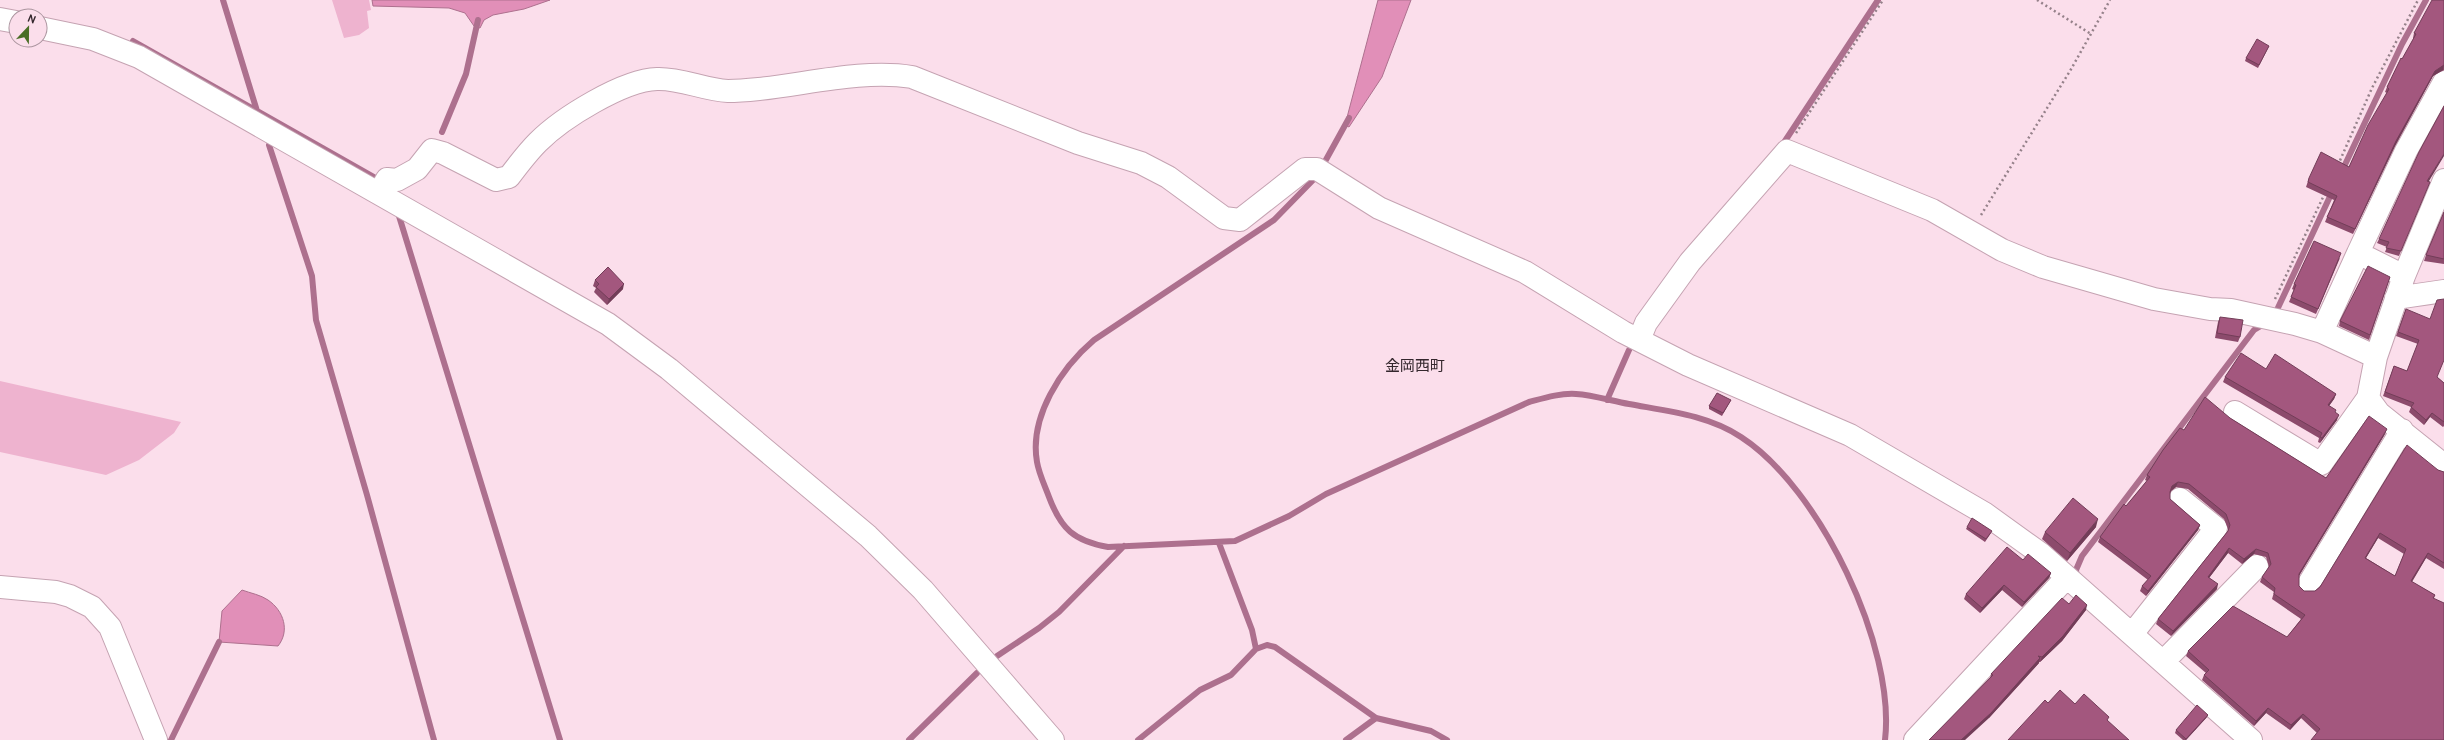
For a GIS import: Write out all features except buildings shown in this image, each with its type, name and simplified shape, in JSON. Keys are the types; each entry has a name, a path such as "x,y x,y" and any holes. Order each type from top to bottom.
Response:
{"street":[{"path":"48,30 93,39 139,57 383,187 608,324 670,369 868,536 923,590 1053,740"},
{"path":"383,187 417,169 432,150 443,153 496,180 503,181 509,177 539,142 556,128 615,92 637,83 656,79 676,80 728,91 787,86 871,75 897,75 912,77 1078,143 1141,163 1168,178 1224,218 1233,221 1240,220 1305,169 1321,171 1379,208 1525,272 1639,340 1688,365 1850,435 1984,513 2041,554 2067,577 2135,629 2163,662 2251,740"},
{"path":"2322,332 2406,152 2444,82"},
{"path":"1639,340 1646,323 1690,262 1787,152 1932,210 2002,250 2043,267 2154,299 2210,309 2231,310 2322,332 2376,357"},
{"path":"2235,412 2321,464 2368,398 2376,357 2396,298 2444,180"},
{"path":"2358,253 2404,276"},
{"path":"2396,298 2444,291"},
{"path":"2368,398 2379,413 2443,462"},
{"path":"2308,585 2402,430"},
{"path":"2135,629 2216,528 2180,499"},
{"path":"2163,662 2257,566"},
{"path":"1915,740 2067,577"},
{"path":"0,587 41,590 70,596 92,607 101,615 110,627 156,740"}],"path":[{"path":"1787,152 1794,137 1883,0"},
{"path":"2036,0 2091,34"},
{"path":"1971,231 2091,34 2110,0"},
{"path":"2335,172 2372,88 2418,0"},
{"path":"2267,318 2329,186"}],"shaded area":[{"path":"332,0 369,0 371,10 367,11 369,28 359,35 344,38"},
{"path":"372,0 550,0 524,9 493,15 484,20 480,28 474,26 465,13 449,8 373,6"},
{"path":"1378,0 1411,0 1382,77 1349,127 1345,125"},
{"path":"0,381 181,422 174,433 139,460 106,475 0,452"},
{"path":"242,590 265,598 278,610 284,622 284,634 278,646 219,642 222,611"}],"waterway":[{"path":"223,0 257,111"},
{"path":"1781,147 1878,0"},
{"path":"2342,171 2402,44 2426,0"},
{"path":"442,132 466,74 478,20"},
{"path":"133,41 381,181"},
{"path":"1349,118 1317,176 1274,220 1094,340 1082,351 1059,379 1043,411 1038,428 1036,445 1037,462 1058,517 1070,532 1086,541 1108,547 1235,541 1289,516 1326,494 1529,402 1546,397 1576,394 1687,415 1715,424 1741,437 1770,461 1798,493 1824,531 1847,573 1865,617 1878,661 1885,702 1885,740"},
{"path":"269,145 312,276 316,320 367,495 434,740"},
{"path":"2276,312 2333,190"},
{"path":"399,216 560,740"},
{"path":"2077,578 2076,570 2082,556 2254,330 2264,324"},
{"path":"1607,400 1629,350"},
{"path":"1138,740 1200,690 1231,675 1256,649 1252,630 1219,543"},
{"path":"997,656 1039,628 1059,612 1124,546"},
{"path":"171,740 219,642"},
{"path":"1256,649 1267,645 1275,647 1376,718 1431,731 1447,740"},
{"path":"909,740 977,673"},
{"path":"1346,740 1376,718"}],"district":[{"name":"金岡西町","path":"1415,366"}]}
